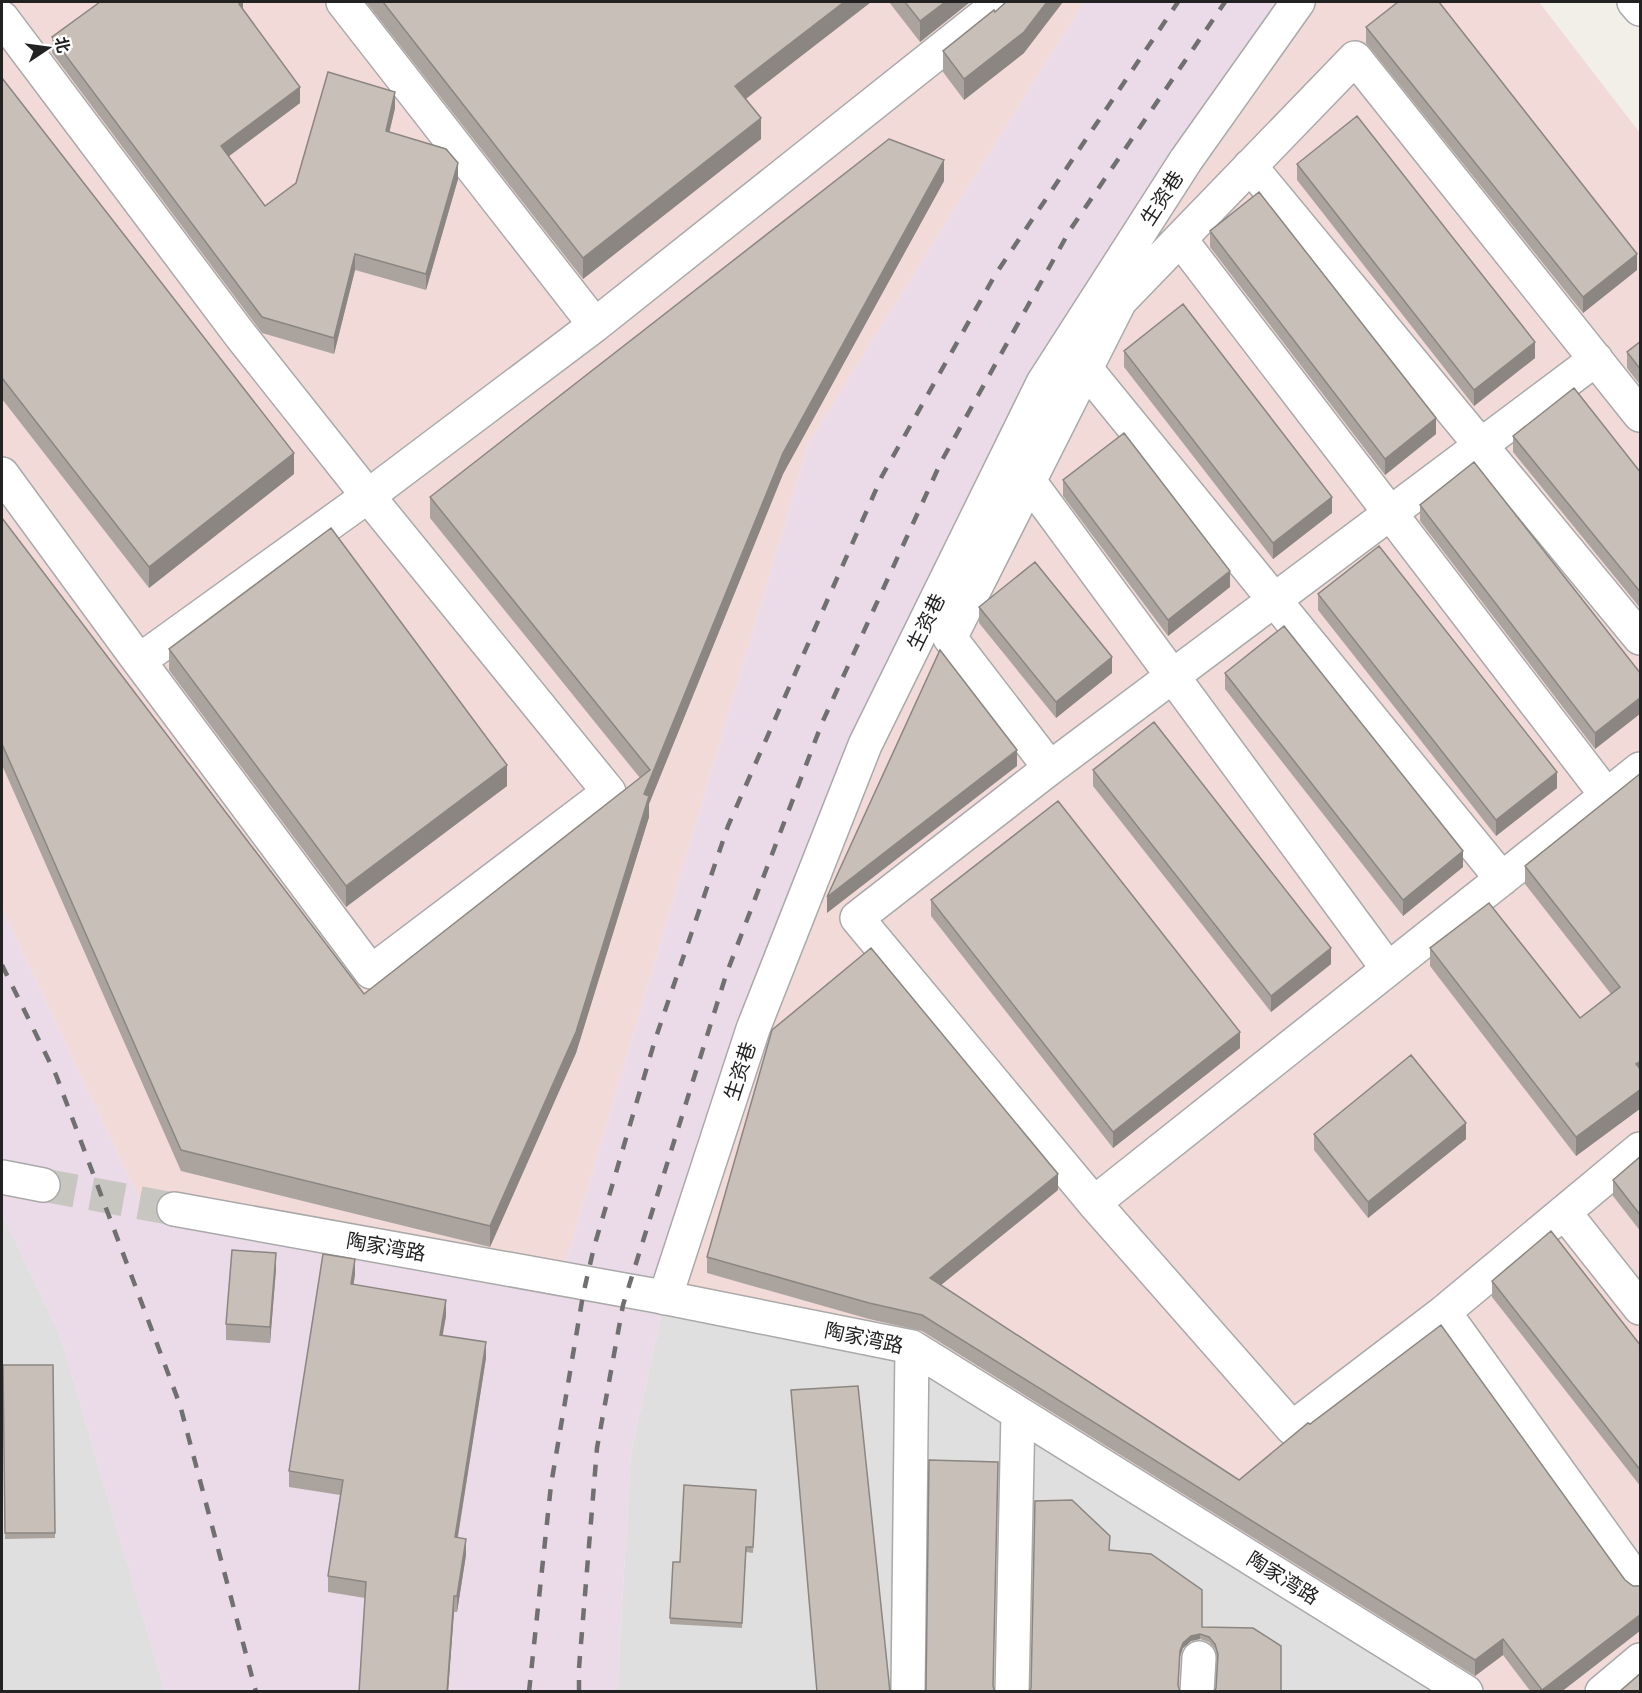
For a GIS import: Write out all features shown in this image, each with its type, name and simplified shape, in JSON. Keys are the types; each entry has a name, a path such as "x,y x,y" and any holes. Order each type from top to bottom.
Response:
{"street":[{"path":"343,2 595,325"},
{"path":"139,661 368,496 595,325 1000,2"},
{"name":"生资巷","path":"665,1298 753,1029 865,745 1043,383 1186,160 1298,2"},
{"path":"1634,2 1641,9"},
{"path":"2,18 241,336 609,792 371,972 2,474"},
{"path":"1050,768 950,638 1120,301 1355,58 1641,415"},
{"path":"1251,166 1641,638"},
{"path":"1180,239 1606,796"},
{"path":"1596,359 1050,768 857,918 1094,1203 1292,1428 1444,1312 1641,1149"},
{"path":"1086,369 1502,879"},
{"path":"1029,481 1388,969"},
{"path":"1094,1203 1641,769"},
{"path":"2,1177 43,1185"},
{"name":"陶家湾路","path":"174,1209 665,1298 912,1347 1466,1692"},
{"path":"1564,1212 1641,1308"},
{"path":"1444,1312 1641,1585"},
{"path":"908,1692 912,1347"},
{"path":"1012,1692 1018,1413"},
{"path":"1197,1692 1198,1658"},
{"path":"1602,1692 1641,1660"}],"shaded area":[{"path":"2,2 1084,2 809,442 564,1268 257,1212 141,1203 2,908"},
{"path":"1084,2 1277,2 1065,331 936,560 737,1040 665,1298 631,1453 617,1691 165,1691 60,1335 2,1213 2,908 141,1203 257,1212 564,1268 809,442"},
{"path":"1277,2 1539,2 1640,133 1640,1691 1466,1691 912,1347 652,1295 737,1040 936,560 1065,331"},
{"path":"2,1213 60,1335 165,1691 2,1691"},
{"path":"665,1298 912,1347 1466,1692 617,1692 631,1453"}],"building":[{"path":"100,2 242,2 239,4 300,87 221,146 265,206 296,183 328,72 395,92 386,131 446,149 458,163 426,274 355,254 334,338 262,317 52,37"},
{"path":"383,2 844,2 735,86 761,118 583,258"},
{"path":"905,2 945,2 920,21"},
{"path":"1006,2 1047,2 1024,32 964,79 943,51"},
{"path":"1398,2 1439,2 1637,254 1583,297 1366,27"},
{"path":"2,78 294,453 149,567 2,378"},
{"path":"1357,116 1535,342 1474,390 1297,164"},
{"path":"889,139 944,160 783,453 644,794 649,796 576,1032 490,1226 181,1150 2,744 2,518 364,994 650,770 430,497"},
{"path":"1259,192 1436,418 1385,459 1210,231"},
{"path":"1183,304 1332,497 1273,543 1124,351"},
{"path":"1641,341 1641,370 1627,352"},
{"path":"1574,388 1641,473 1641,593 1513,436"},
{"path":"1124,433 1230,571 1168,620 1063,480"},
{"path":"1474,462 1641,674 1641,697 1595,733 1420,505"},
{"path":"331,528 507,765 346,886 169,649"},
{"path":"1379,546 1557,772 1496,820 1318,594"},
{"path":"1035,562 1112,657 1056,702 979,607"},
{"path":"1284,626 1463,851 1403,900 1225,673"},
{"path":"940,650 1017,750 827,897"},
{"path":"1154,722 1331,948 1271,996 1093,770"},
{"path":"1641,773 1641,1061 1636,1064 1641,1070 1641,1089 1576,1137 1430,948 1489,903 1580,1018 1620,987 1525,866"},
{"path":"1058,801 1240,1032 1113,1132 931,900"},
{"path":"871,948 1058,1174 930,1278 1239,1480 1308,1423 1310,1424 1441,1325 1625,1580 1633,1586 1641,1586 1641,1614 1542,1690 1503,1639 1475,1660 922,1315 869,1303 707,1257 772,1030"},
{"path":"1411,1055 1466,1123 1368,1202 1314,1134"},
{"path":"1641,1156 1641,1216 1613,1180"},
{"path":"1551,1231 1641,1346 1641,1471 1492,1281"},
{"path":"232,1250 276,1253 270,1327 226,1324"},
{"path":"323,1254 355,1259 351,1284 446,1300 440,1335 486,1342 455,1537 466,1539 457,1596 454,1596 447,1692 359,1692 366,1582 328,1576 343,1480 289,1471"},
{"path":"3,1365 53,1365 55,1533 5,1533"},
{"path":"858,1386 890,1692 817,1692 791,1390"},
{"path":"929,1460 998,1462 993,1686 995,1692 926,1692"},
{"path":"684,1485 756,1490 753,1547 746,1547 742,1623 670,1618 673,1562 680,1562"},
{"path":"1072,1500 1110,1536 1109,1550 1151,1554 1202,1590 1202,1627 1253,1628 1281,1646 1281,1692 1214,1692 1218,1654 1215,1644 1209,1637 1200,1634 1191,1636 1183,1643 1180,1651 1178,1685 1180,1692 1029,1692 1031,1688 1035,1501"},
{"path":"1641,1673 1641,1692 1619,1692"}],"tunnel":[{"path":"43,1185 174,1209"}],"railway":[{"path":"529,1692 551,1485 583,1295 594,1247 655,1040 728,826 882,476 995,275 1178,2"},
{"path":"579,1692 597,1448 623,1305 726,975 822,723 941,462 1070,230 1225,2"},
{"path":"2,965 56,1075 180,1405 256,1692"}]}
